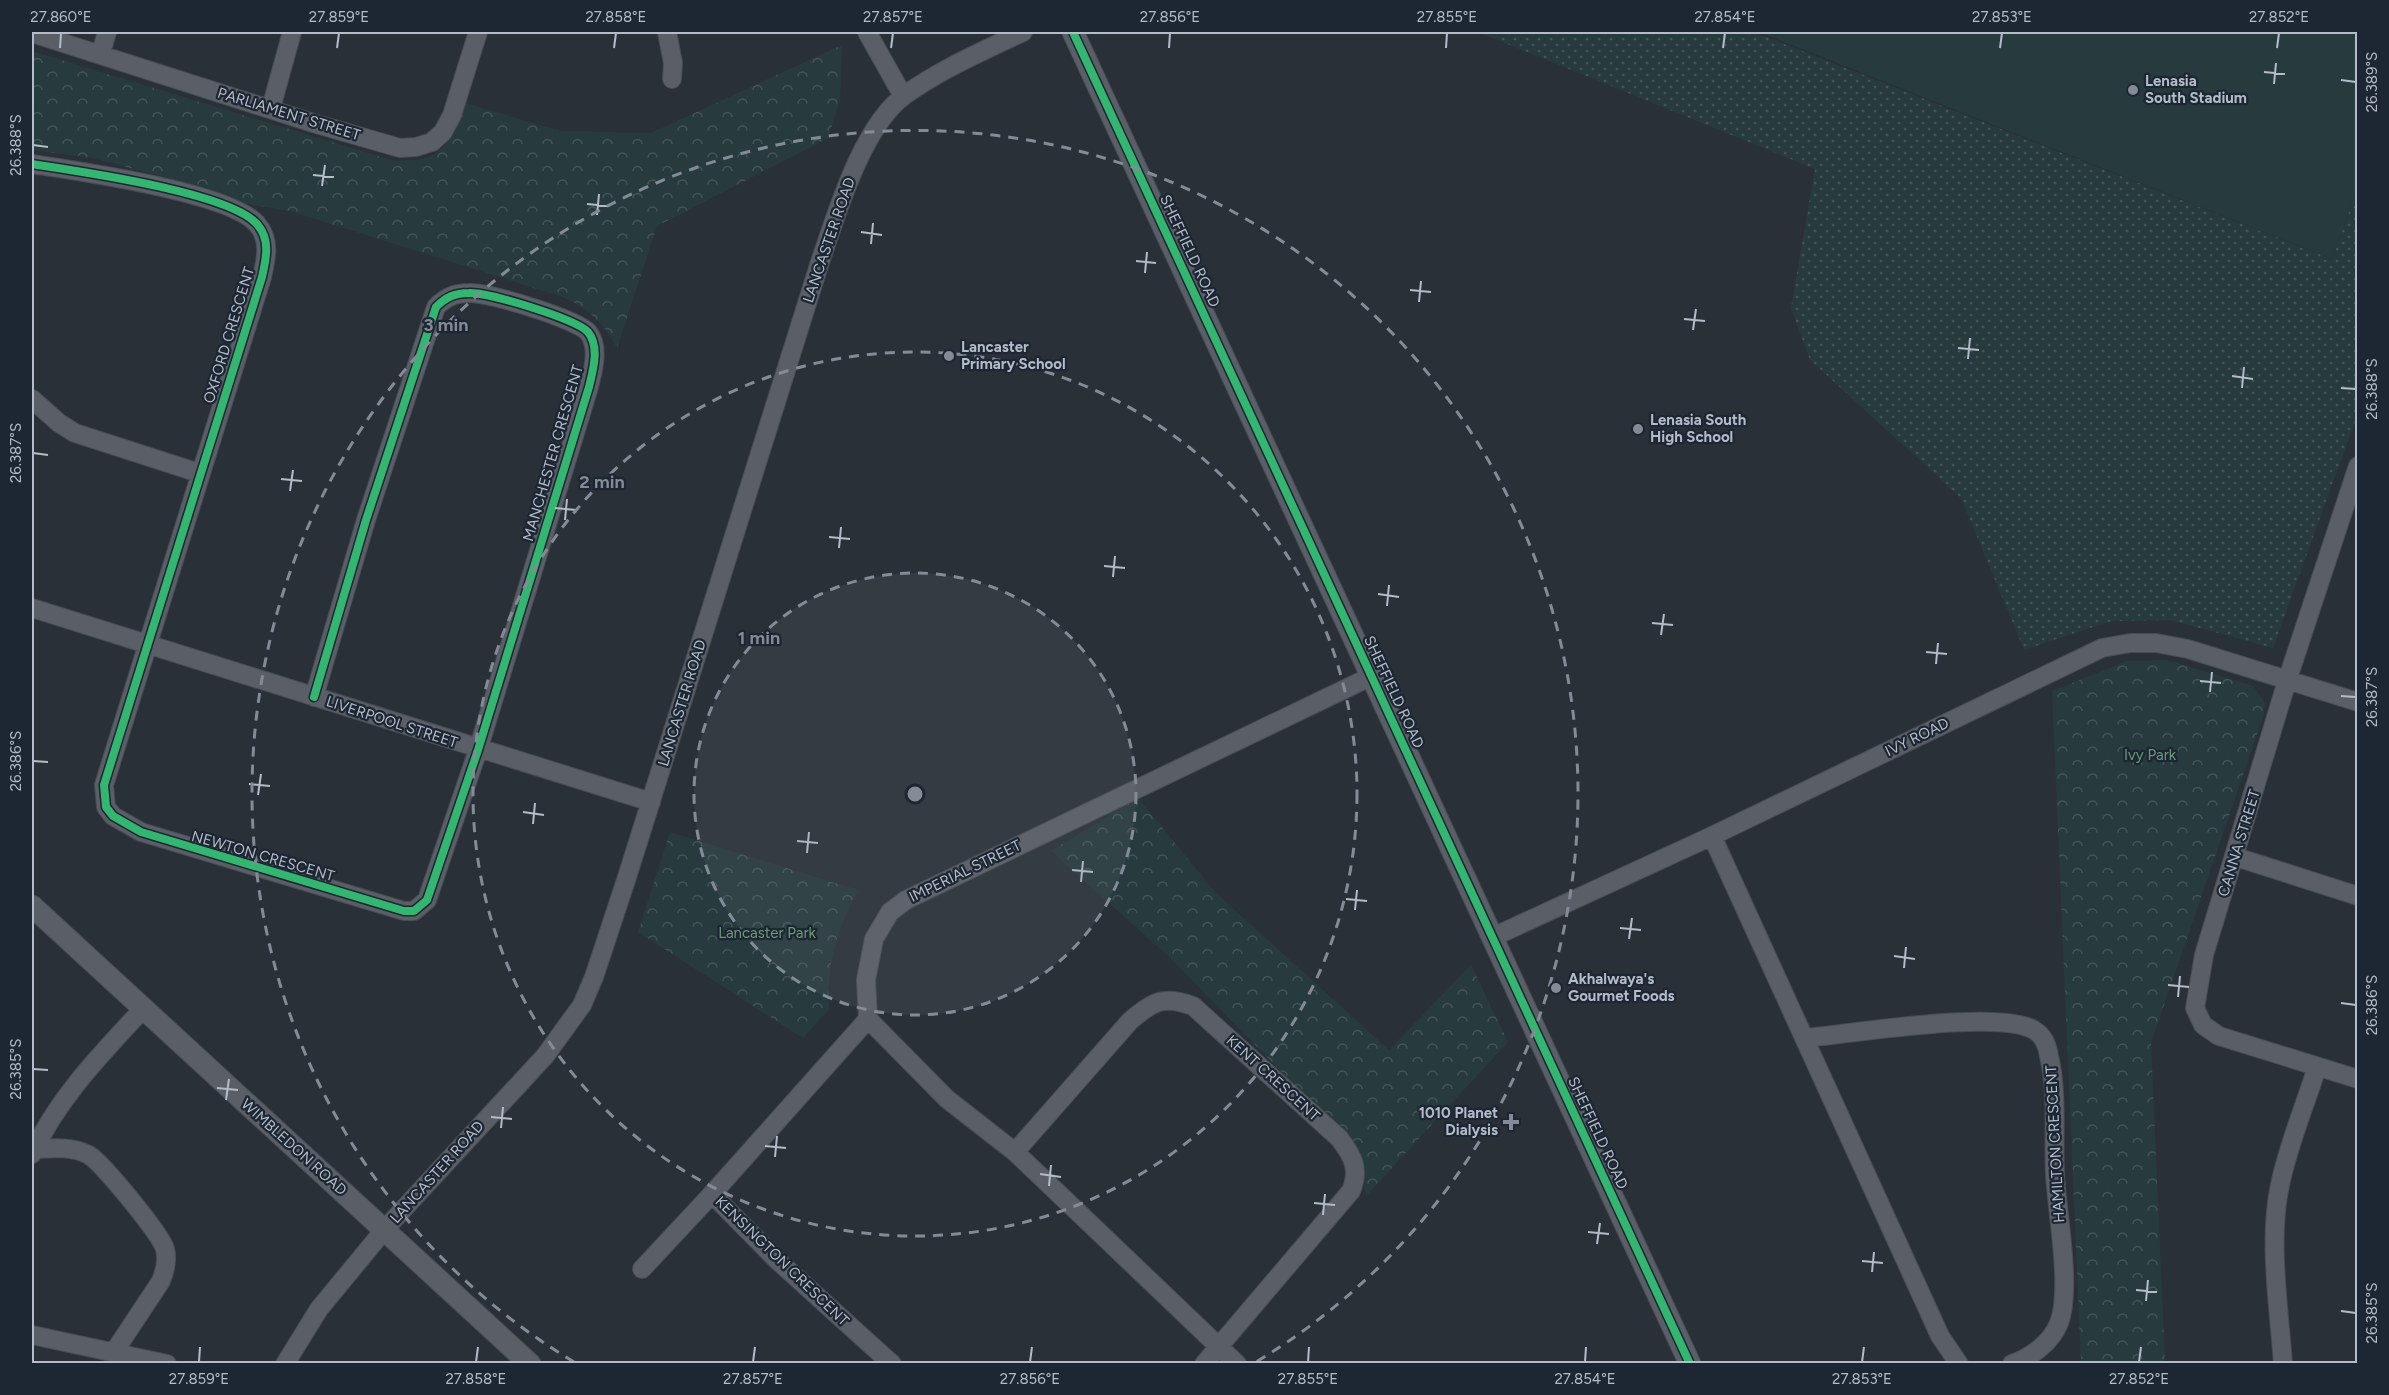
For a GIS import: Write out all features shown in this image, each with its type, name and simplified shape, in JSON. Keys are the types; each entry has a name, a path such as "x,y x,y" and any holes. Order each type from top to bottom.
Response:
{"street":[{"path":"101,53 107,32"},
{"path":"270,108 292,32"},
{"name":"PARLIAMENT STREET","path":"32,33 101,53 313,123 400,148 416,147 432,142 443,132 452,115 478,32"},
{"path":"668,32 673,63 672,79"},
{"path":"867,32 903,96"},
{"name":"LANCASTER ROAD","path":"285,1364 319,1309 385,1229 545,1056 582,1005 597,967 651,802 790,355 843,197 868,143 903,96 936,76 1023,32"},
{"name":"SHEFFIELD ROAD","path":"1072,32 1690,1364"},
{"name":"OXFORD CRESCENT","path":"32,164 114,177 194,196 248,216 264,236 267,248 262,277 200,473 150,645"},
{"name":"MANCHESTER CRESCENT","path":"314,697 366,520 436,307 446,298 457,294 483,294 564,318 581,326 589,334 593,345 593,369 478,750"},
{"path":"32,399 58,423 75,434 200,473"},
{"name":"CANNA STREET","path":"2358,466 2350,507 2287,681 2236,857 2204,955 2195,1008 2203,1025 2219,1036 2358,1080"},
{"name":"LIVERPOOL STREET","path":"32,608 478,750 651,802"},
{"name":"IVY ROAD","path":"1493,937 1712,836 2102,648 2130,643 2156,643 2188,650 2358,702"},
{"name":"NEWTON CRESCENT","path":"150,645 104,785 106,807 113,816 141,832 214,856 405,911 414,911 427,900 478,750"},
{"name":"IMPERIAL STREET","path":"868,1019 866,980 874,939 890,912 906,900 1372,676"},
{"path":"1712,836 1940,1336 1959,1364"},
{"path":"2236,857 2358,896"},
{"name":"WIMBLEDON ROAD","path":"32,906 530,1364"},
{"name":"KENT CRESCENT","path":"1015,1152 1130,1022 1145,1008 1160,1000 1176,1000 1193,1006 1339,1138 1352,1154 1356,1166 1356,1178 1351,1191 1219,1347"},
{"path":"33,1152 61,1103 83,1073 143,1009"},
{"path":"868,1019 947,1099 1015,1152 1237,1364"},
{"name":"KENSINGTON CRESCENT","path":"868,1019 712,1194 777,1260 892,1364"},
{"name":"HAMILTON CRESCENT","path":"1805,1038 1982,1020 2019,1024 2044,1038 2050,1059 2053,1087 2055,1174 2064,1292 2062,1308 2053,1335 2043,1346 2012,1364"},
{"path":"2283,1364 2275,1232 2277,1208 2280,1185 2317,1067"},
{"path":"33,1152 60,1148 90,1156 100,1164 146,1220 165,1249 165,1270 161,1281 114,1352"},
{"path":"642,1269 712,1194"},
{"path":"32,1335 167,1364"},
{"path":"1204,1364 1219,1347"}],"green space":[{"path":"1478,32 1754,32 2332,259 2357,190 2357,416 2273,648 2170,620 2112,621 2024,650 1961,498 1810,360 1791,308 1815,169"},
{"name":"Lenasia South Stadium","path":"1759,32 2357,32 2357,190 2332,259"},
{"path":"842,45 840,100 828,138 657,226 617,348 606,330 594,317 563,297 290,211 236,202 176,180 92,158 32,150 32,51 395,161 416,160 436,153 448,141 460,119 465,103 560,131 651,133"},
{"name":"Ivy Park","path":"2167,660 2253,686 2265,703 2264,714 2151,1043 2165,1363 2081,1363 2052,691 2127,661"},
{"path":"1138,798 1216,893 1389,1050 1471,965 1508,1042 1366,1196 1358,1150 1168,956 1051,851"},
{"name":"Lancaster Park","path":"670,832 858,890 834,947 829,977 829,1009 803,1038 638,932"}],"cycle path":[{"path":"1073,32 1690,1364"},
{"path":"32,164 151,185 216,202 241,213 257,224 266,243 262,277 104,785 106,807 113,816 141,832 404,911 414,911 427,900 478,750 589,387 595,352 592,338 588,332 567,320 531,307 479,294 455,295 436,307 366,520 314,697"}],"place":[{"name":"Lenasia South Stadium","path":"2133,90"},
{"name":"Lancaster Primary School","path":"949,356"},
{"name":"Lenasia South High School","path":"1638,429"},
{"name":"Akhalwaya's Gourmet Foods","path":"1556,988"},
{"name":"1010 Planet Dialysis","path":"1511,1122"}]}
